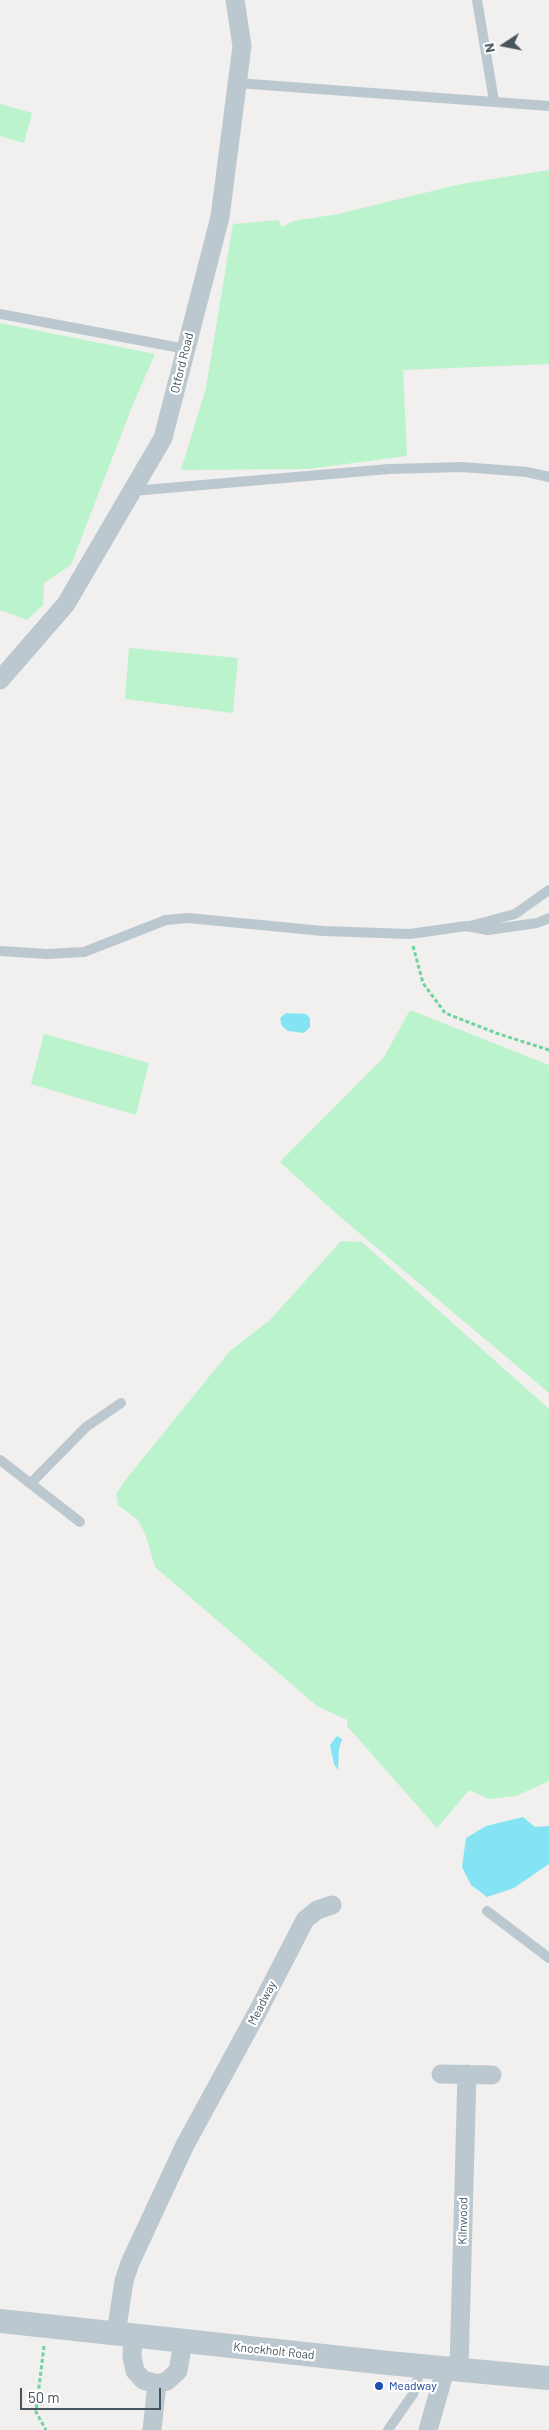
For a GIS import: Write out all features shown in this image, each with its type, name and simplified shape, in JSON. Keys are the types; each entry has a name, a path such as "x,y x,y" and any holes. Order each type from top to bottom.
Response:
{"street":[{"name":"Otford Road","path":"0,680 66,604 163,438 220,217 242,46 235,0"},
{"name":"Meadway","path":"157,2384 143,2380 135,2371 124,2335 124,2281 130,2263 186,2145 258,2011 304,1920 317,1910 332,1905"},
{"path":"441,2074 492,2075"},
{"name":"Kilnwood","path":"428,2430 453,2368 467,2074"},
{"name":"Knockholt Road","path":"0,2321 183,2342 549,2378"},
{"path":"152,2430 157,2384 167,2381 178,2371 183,2342"}],"lane":[{"path":"477,0 494,101"},
{"path":"237,83 549,106"},
{"path":"0,314 186,349"},
{"path":"132,492 389,469 462,467 527,472 549,477"},
{"path":"0,950 47,954 84,952 166,920 188,918 323,931 410,934 466,926 515,914 549,890"},
{"path":"466,926 488,930 537,923 549,918"},
{"path":"30,1484 86,1427 121,1403"},
{"path":"0,1460 80,1522"},
{"path":"487,1912 549,1958"},
{"path":"388,2430 413,2394 423,2365"}],"path":[{"path":"410,934 423,983 445,1013 496,1033 549,1050"},
{"path":"46,2326 36,2412 46,2430"}],"green space":[{"path":"0,104 32,113 24,143 0,136"},
{"path":"549,170 549,364 403,370 407,456 308,469 181,470 206,388 233,224 279,220 281,227 294,221 338,214 461,184"},
{"path":"0,323 155,354 133,404 71,565 44,583 43,605 27,620 0,610"},
{"path":"129,648 238,658 233,713 125,699"},
{"path":"410,1010 549,1065 549,1393 339,1216 280,1162 384,1057"},
{"path":"44,1034 149,1063 136,1115 31,1084"},
{"path":"341,1241 362,1242 549,1409 549,1781 516,1796 489,1799 469,1790 437,1828 347,1726 347,1720 317,1706 155,1567 146,1536 138,1520 118,1505 116,1494 230,1351 270,1320"}],"water":[{"path":"286,1013 306,1014 310,1018 310,1027 304,1033 288,1031 282,1026 280,1018"},
{"path":"337,1736 342,1739 339,1749 338,1770 334,1764 330,1745"},
{"path":"523,1817 535,1827 549,1826 549,1864 514,1888 487,1897 471,1885 462,1867 466,1838 486,1826"}],"place":[{"name":"Meadway","path":"379,2386"}]}
